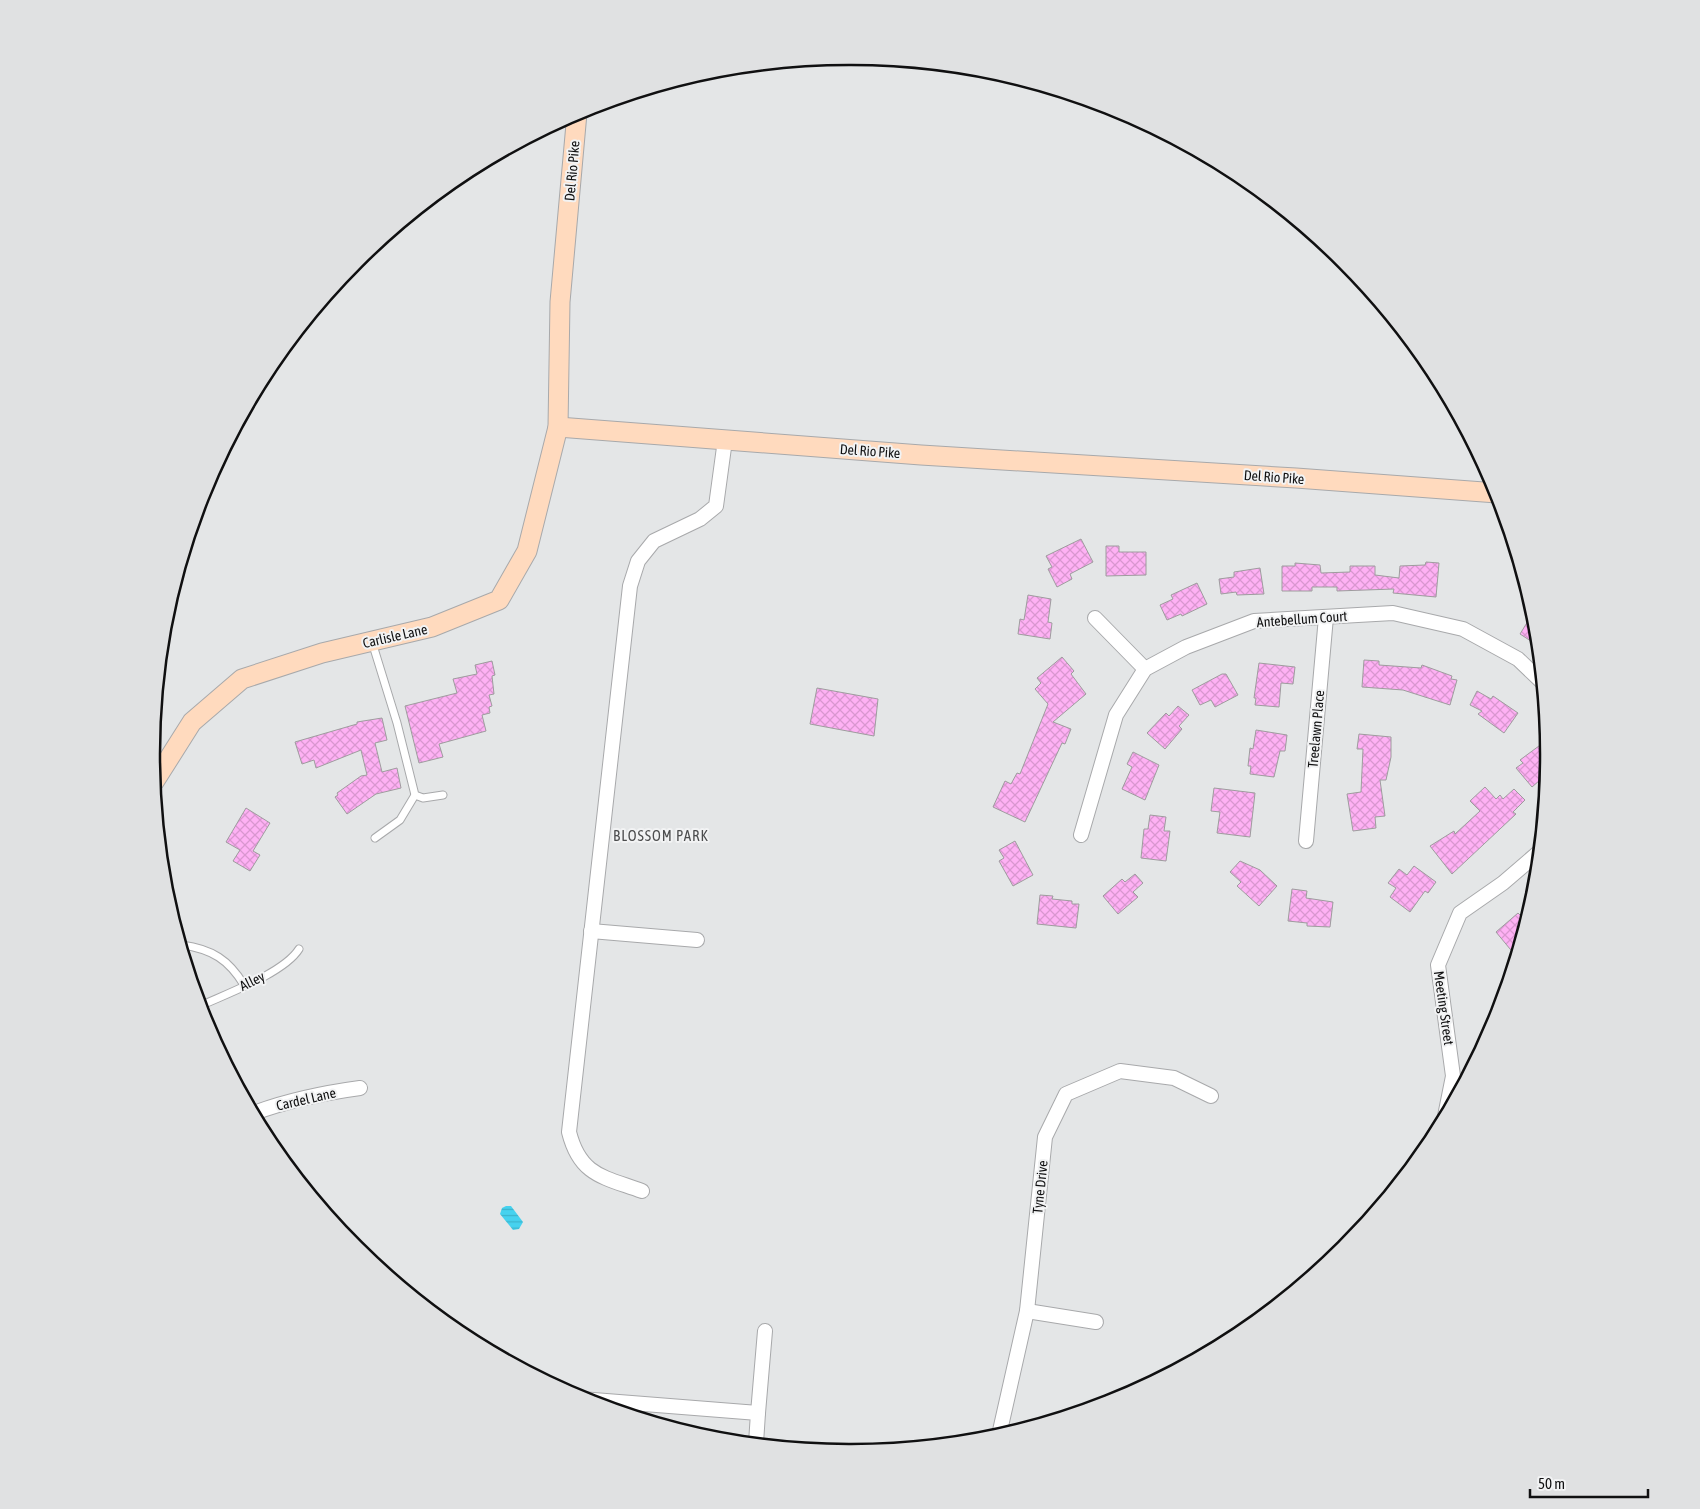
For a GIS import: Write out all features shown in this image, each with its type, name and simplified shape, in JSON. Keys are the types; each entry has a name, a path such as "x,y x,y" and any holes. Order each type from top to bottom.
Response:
{"street":[{"name":"Del Rio Pike","path":"576,122 560,302 558,427 921,455 1296,478 1487,492"},
{"name":"Carlisle Lane","path":"161,771 192,722 242,679 322,653 432,627 499,600 527,551 558,427"},
{"path":"642,1192 593,1173 574,1152 569,1132 630,586 638,561 654,541 700,519 716,506 725,440"},
{"name":"Antebellum Court","path":"1145,669 1186,648 1254,621 1393,613 1463,629 1518,659 1535,675"},
{"name":"Treelawn Place","path":"1306,841 1326,617"},
{"path":"1081,835 1116,714 1145,669 1094,618"},
{"name":"Meeting Street","path":"1449,1095 1453,1076 1438,965 1460,913 1503,883 1531,859"},
{"path":"592,931 697,940"},
{"name":"Tyne Drive","path":"1001,1427 1027,1311 1045,1137 1066,1094 1120,1071 1174,1078 1211,1096"},
{"name":"Cardel Lane","path":"260,1111 307,1096 360,1088"},
{"path":"1027,1311 1096,1322"},
{"path":"756,1437 765,1331"},
{"path":"613,1401 758,1413"}],"lane":[{"path":"372,642 397,723 415,795 400,820 375,838"},
{"path":"415,795 423,798 444,795"},
{"path":"188,947 225,960 233,966 244,985"},
{"name":"Alley","path":"207,1003 283,965 299,950"}],"water":[{"path":"511,1206 523,1222 519,1229 513,1230 500,1214 502,1208"}],"building":[{"path":"1081,539 1093,562 1070,574 1072,579 1057,587 1048,569 1052,567 1046,556"},
{"path":"1106,546 1119,546 1119,552 1146,552 1146,575 1106,576"},
{"path":"1426,562 1439,563 1436,597 1393,593 1394,589 1337,591 1337,587 1312,587 1312,591 1282,591 1282,566 1295,566 1295,563 1320,565 1321,573 1350,572 1350,566 1375,566 1375,575 1399,578 1400,566 1425,565"},
{"path":"1260,568 1264,594 1237,595 1236,592 1221,594 1219,579 1234,577 1234,572"},
{"path":"1197,583 1207,604 1182,616 1181,614 1167,620 1160,605 1173,599 1171,595"},
{"path":"1028,595 1051,599 1048,622 1052,623 1050,639 1018,634 1020,619 1024,620"},
{"path":"1527,623 1530,640 1520,634"},
{"path":"1062,657 1074,671 1071,674 1086,694 1053,722 1071,729 1065,744 1062,743 1025,822 993,807 1005,781 1011,784 1017,773 1020,774 1048,704 1035,689 1041,683 1037,678"},
{"path":"1364,660 1379,661 1379,665 1421,668 1422,665 1452,676 1451,679 1457,680 1450,705 1403,690 1362,687"},
{"path":"492,661 495,675 492,676 494,694 489,695 492,706 489,707 490,713 482,715 486,731 439,744 443,757 419,763 405,706 457,693 453,679 477,674 475,665"},
{"path":"1259,663 1295,667 1293,684 1281,683 1279,707 1255,705 1256,698 1254,698"},
{"path":"1222,674 1226,674 1238,695 1215,707 1211,700 1200,705 1192,690"},
{"path":"817,688 878,699 874,736 810,724"},
{"path":"1477,691 1491,699 1493,696 1518,713 1504,733 1478,714 1482,711 1470,705"},
{"path":"1178,706 1189,715 1179,726 1182,729 1165,749 1147,733 1166,713 1169,716"},
{"path":"382,718 387,740 375,743 382,772 397,768 401,788 376,794 347,814 335,797 338,795 337,793 361,776 367,775 361,750 316,768 314,760 302,764 295,742 357,724 357,722"},
{"path":"1256,730 1287,735 1285,751 1280,751 1274,777 1250,774 1251,766 1248,766 1250,748 1253,749"},
{"path":"1359,734 1391,737 1391,757 1386,780 1380,780 1385,816 1375,817 1376,828 1353,831 1347,794 1361,792 1363,749 1357,749"},
{"path":"1540,745 1539,781 1532,787 1516,768 1523,763 1520,760"},
{"path":"1133,752 1159,765 1145,800 1122,789 1132,767 1127,764"},
{"path":"1485,787 1496,799 1500,795 1503,799 1514,789 1525,800 1513,812 1516,814 1452,874 1430,846 1454,831 1455,834 1480,811 1470,801"},
{"path":"1214,788 1255,793 1250,837 1217,833 1220,812 1211,811"},
{"path":"246,808 270,823 253,851 260,855 250,871 233,861 240,850 226,842"},
{"path":"1150,815 1166,817 1164,831 1170,831 1166,861 1141,858 1144,829 1148,829"},
{"path":"1015,841 1033,875 1013,886 999,861 1004,858 999,850"},
{"path":"1240,861 1260,870 1277,886 1259,906 1237,886 1241,882 1230,872"},
{"path":"1414,866 1436,882 1428,893 1425,891 1410,912 1390,897 1396,888 1388,883 1399,869 1407,875"},
{"path":"1135,874 1143,883 1133,892 1138,897 1118,914 1103,896 1122,879 1125,882"},
{"path":"1292,889 1307,891 1306,898 1333,902 1330,927 1307,926 1307,923 1288,921"},
{"path":"1040,895 1053,896 1052,899 1072,901 1072,904 1079,904 1076,928 1037,924"},
{"path":"1518,913 1520,915 1511,950 1496,932"}],"district":[{"name":"BLOSSOM PARK","path":"661,836"}]}
